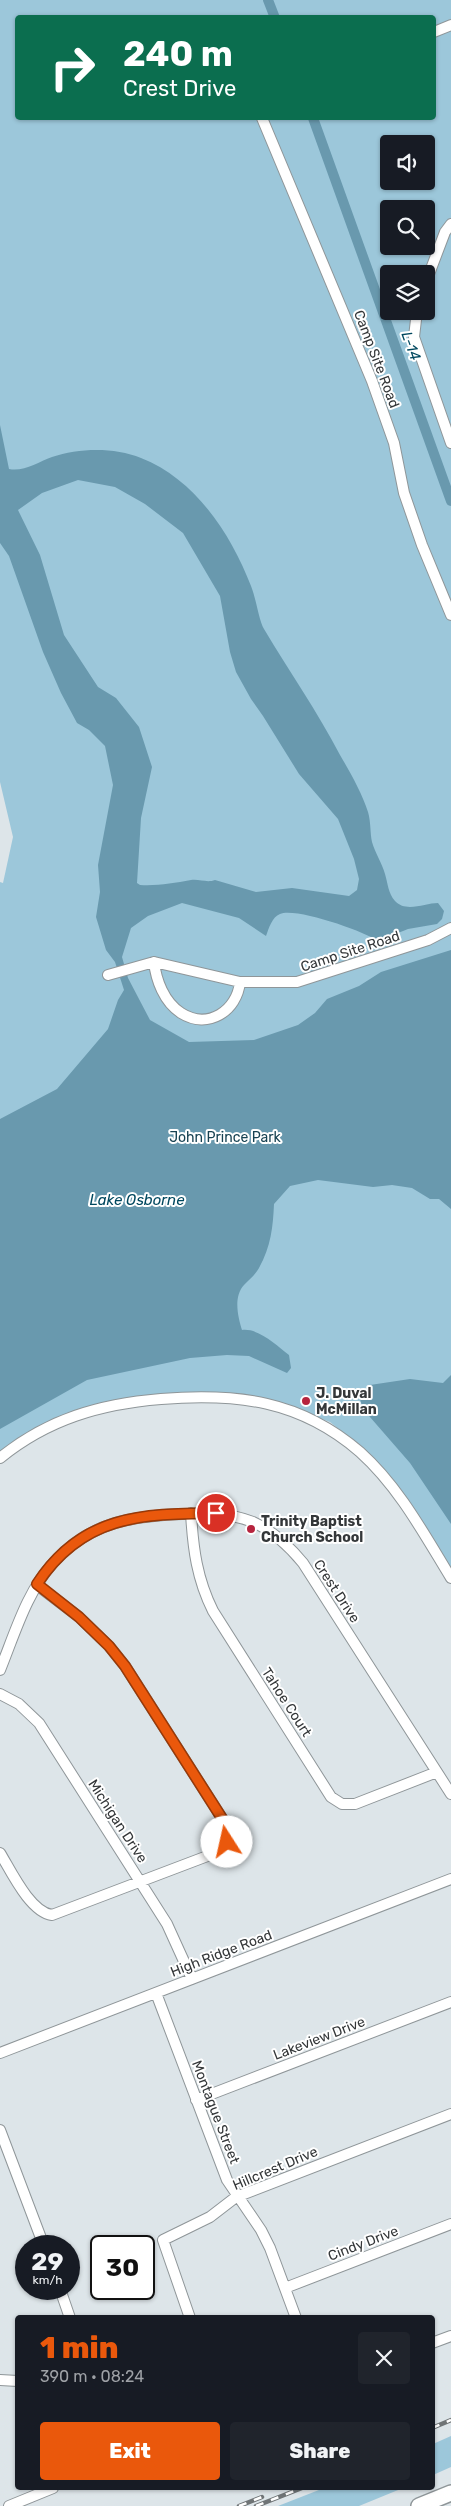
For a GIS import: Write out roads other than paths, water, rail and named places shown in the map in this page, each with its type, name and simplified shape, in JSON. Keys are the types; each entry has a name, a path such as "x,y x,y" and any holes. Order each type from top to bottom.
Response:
{"highway":[{"path":"419,2506 451,2493"}],"street":[{"path":"436,31 451,25"},
{"name":"Camp Site Road","path":"263,120 372,381 394,443 407,502 451,615"},
{"path":"432,265 445,232 451,224"},
{"path":"416,320 414,337 451,443"},
{"name":"Camp Site Road","path":"108,975 154,962 240,982 297,982 428,940 451,928"},
{"path":"428,940 451,934"},
{"path":"154,962 161,988 170,1003 181,1013 194,1018 215,1018 226,1011 235,1001 240,982"},
{"path":"0,1458 23,1439 47,1426 71,1416 113,1405 205,1396 247,1399 272,1405 318,1424 353,1447 378,1469 403,1502 451,1578"},
{"name":"Crest Drive","path":"0,1670 37,1584 62,1553 94,1531 131,1518 191,1514 232,1516 254,1523 275,1535 293,1550 451,1794"},
{"name":"Tahoe Court","path":"191,1514 196,1564 211,1608 331,1797 342,1804 355,1804 437,1772"},
{"path":"0,1853 35,1907 45,1914 58,1914 218,1852 227,1842 228,1829 125,1666 109,1646 79,1617 37,1584"},
{"name":"Michigan Drive","path":"0,1694 19,1704 39,1723 168,1924 192,1979"},
{"name":"High Ridge Road","path":"0,2053 451,1879"},
{"name":"Montague Street","path":"156,1993 222,2168 236,2197 261,2230 295,2315"},
{"name":"Lakeview Drive","path":"196,2100 451,2002"},
{"name":"Hillcrest Drive","path":"189,2315 164,2240 210,2217 236,2197 451,2114"},
{"path":"0,2130 40,2235"},
{"name":"Cindy Drive","path":"285,2288 451,2224"},
{"path":"64,2300 69,2315"},
{"path":"435,2342 451,2336"},
{"path":"0,2380 15,2381"},
{"path":"9,2506 48,2490"}],"water":[{"name":"Lake Osborne","path":"0,425 9,469 26,468 52,457 85,450 108,450 131,454 160,467 178,480 209,510 222,528 243,566 264,629 322,723 359,790 369,816 372,842 393,898 399,905 410,907 438,903 444,911 442,919 437,924 408,929 378,941 329,921 288,913 280,914 275,918 266,936 239,918 182,903 148,916 131,928 122,957 128,978 150,1020 189,1042 254,1040 298,1025 315,1013 327,999 359,986 381,972 451,950 451,1209 439,1199 430,1199 412,1188 392,1185 373,1187 318,1180 290,1186 274,1204 272,1229 263,1260 257,1271 244,1285 237,1301 242,1330 261,1334 289,1355 291,1368 287,1373 249,1356 227,1355 190,1358 87,1380 0,1429 0,1119 57,1089 108,1029 118,1000 124,990 115,962 106,950 96,917 100,892 98,865 113,785 105,746 89,730 77,723 61,693 43,652 9,556 0,543","holes":["78,480 115,487 145,504 183,533 220,596 230,652 236,672 299,774 338,819 354,859 359,879 357,890 349,896 292,888 256,892 215,880 191,880 153,885 140,885 137,883 141,818 152,767 139,727 116,698 98,687 64,635 40,555 18,510 42,493"]},
{"path":"451,1375 451,1524 410,1463 363,1409 360,1399 370,1385 410,1379 443,1383"}],"waterway":[{"name":"L-14","path":"268,0 274,15"},
{"name":"L-14","path":"314,120 451,501"}],"railway":[{"path":"435,2427 451,2420"},
{"path":"256,2506 297,2490"},
{"path":"239,2506 262,2497"}],"place":[{"name":"J. Duval McMillan","path":"306,1401"},
{"name":"Trinity Baptist Church School","path":"251,1529"}],"park label":[{"name":"John Prince Park","path":"225,1137"}]}
